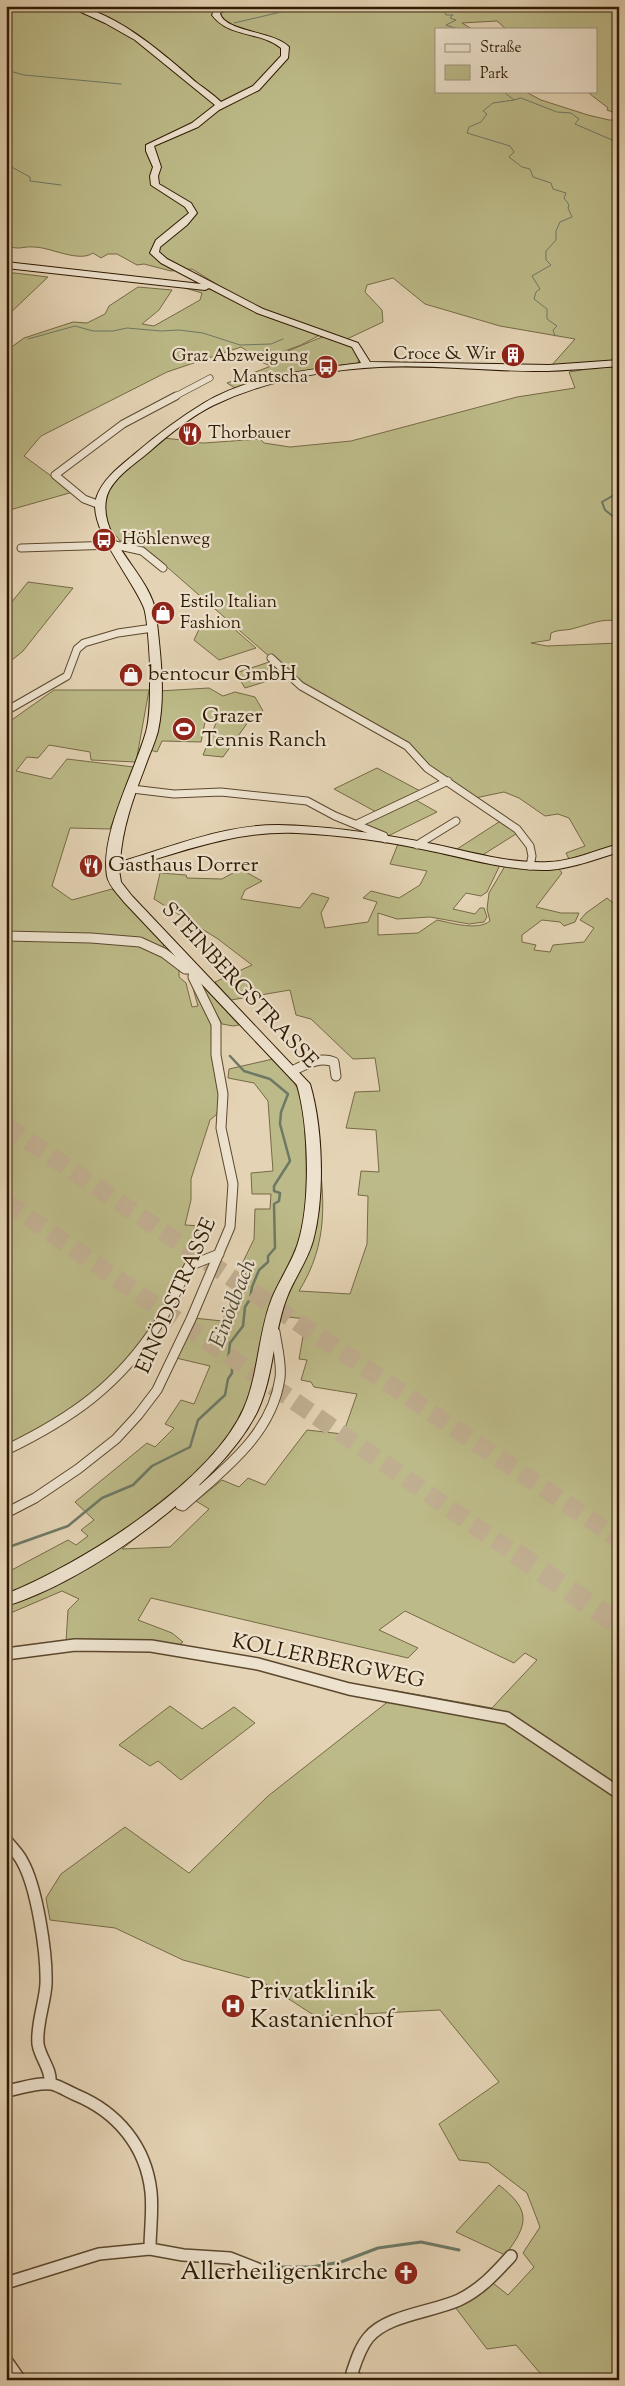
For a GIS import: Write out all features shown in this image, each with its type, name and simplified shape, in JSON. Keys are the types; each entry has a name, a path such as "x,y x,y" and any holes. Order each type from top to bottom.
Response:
{"main road":[{"path":"72,6 121,27 136,36 176,66 220,106"},
{"path":"229,6 217,12 216,15 219,20 236,28 277,40 286,52 269,75 256,88 220,106 195,126 154,142 149,148 157,165 154,176 155,184 188,205 193,213 180,227 157,244 154,253 164,261 260,311 355,345 362,354 367,366"},
{"path":"6,266 214,287"},
{"path":"100,505 104,490 122,468 175,426 215,401 245,388 275,380 367,366 409,364 549,368 619,363"},
{"name":"STEINBERGSTRASSE","path":"6,1600 42,1586 92,1560 194,1482 218,1460 238,1433 251,1408 262,1373 279,1300 301,1254 309,1226 312,1191 309,1102 303,1084 128,899 115,882 112,868 115,843 152,731 156,685 153,628 150,610 141,589 104,528 100,515 100,505"},
{"path":"112,868 201,841 261,829 310,830 385,839 502,863 530,866 567,864 619,848"}],"street":[{"path":"100,505 84,499 55,475 123,424 210,378"},
{"path":"21,548 115,546 142,551 163,568"},
{"path":"6,711 67,676 77,649 84,643 118,633 153,628"},
{"path":"271,658 301,686 399,741 427,768 525,835 530,844 533,860 530,866"},
{"path":"357,824 448,781"},
{"path":"132,789 174,794 221,792 307,801 384,836 385,839"},
{"path":"418,845 456,821"},
{"path":"6,936 140,942 164,953 185,969 194,969"},
{"name":"EINÖDSTRASSE","path":"6,1513 35,1498 78,1469 116,1439 157,1390 192,1319 230,1227 233,1184 221,1128 222,1083 216,1054 216,1024 193,977 194,969"},
{"path":"292,1071 315,1061 330,1060 334,1062 336,1076"},
{"path":"6,1450 50,1428 87,1403 134,1357 150,1336 190,1265 219,1254"},
{"path":"194,1482 198,1484 180,1504 183,1506 223,1472 258,1433 268,1416 280,1377 276,1356 277,1332 271,1330"},
{"name":"KOLLERBERGWEG","path":"6,1654 45,1647 75,1645 151,1646 258,1664 348,1689 507,1718 619,1793"},
{"path":"6,1840 22,1860 31,1881 36,1917 43,1945 46,1983 38,2043 42,2062 51,2075 50,2084"},
{"path":"6,2091 50,2084 94,2102 109,2113 130,2134 146,2165 151,2193 150,2249"},
{"path":"6,2283 99,2254 150,2249 183,2255 230,2258 258,2268"},
{"path":"356,2380 352,2373 358,2356 371,2334 409,2316 438,2308 475,2291 486,2283 511,2256"},
{"path":"6,2360 20,2380"}],"green space":[{"path":"6,6 619,6 619,361 551,366 575,339 500,326 425,304 393,278 367,285 365,292 382,310 383,322 347,339 275,315 236,296 192,269 171,271 144,264 137,265 117,254 108,254 101,258 93,253 87,256 80,256 41,248 11,247 6,245"},
{"path":"6,272 48,277 6,317"},
{"path":"185,286 219,290 270,318 320,335 301,345 261,360 241,347 167,372 41,436 24,456 73,492 6,511 6,351 24,338 73,322 87,323 105,314 109,306 138,287 172,290 159,310 142,324 154,326 200,300 202,293 185,288"},
{"path":"322,337 334,338 353,347 359,357 358,363 320,368 235,388 227,383 271,366 261,362"},
{"path":"619,364 619,621 602,621 557,631 551,633 550,640 531,643 547,646 619,643 619,845 570,861 566,853 585,846 569,818 558,814 545,816 519,798 504,792 475,798 454,784 452,780 427,765 413,750 303,686 151,553 143,550 134,539 120,541 106,523 104,509 106,496 112,485 131,464 163,438 182,440 182,442 204,443 260,439 264,443 290,447 351,441 517,397 575,388 569,372"},
{"path":"28,582 73,588 23,651 6,665 6,609"},
{"path":"224,620 256,648 219,660 194,640 200,627"},
{"path":"272,661 287,675 245,688 236,673"},
{"path":"209,688 223,696 235,692 255,697 263,711 251,718 223,757 203,755 216,723 206,717 201,742 162,741 157,752 150,750 159,691"},
{"path":"54,690 149,690 136,762 91,760 90,752 49,745 38,758 27,757 16,771 51,779 67,759 134,767 110,829 70,828 52,886 72,900 112,889 164,944 160,955 179,968 179,977 186,983 192,1007 198,1006 191,981 213,1023 220,1094 217,1114 210,1120 191,1179 191,1200 185,1225 202,1226 166,1307 131,1356 92,1395 65,1416 6,1448 6,724"},
{"path":"377,768 422,792 378,813 334,789"},
{"path":"414,799 437,812 388,836 365,826 363,823"},
{"path":"502,820 519,832 481,856 454,851"},
{"path":"398,844 498,865 499,867 487,892 481,896 466,893 453,909 475,914 480,908 484,908 487,917 484,922 469,924 430,917 397,919 378,913 378,935 418,933 437,920 471,926 485,924 490,921 487,909 489,893 505,866 557,866 562,873 536,907 561,913 579,913 575,922 564,926 560,922 542,920 522,935 522,942 536,945 534,950 550,952 553,945 584,942 594,928 580,920 586,913 607,898 619,908 619,2380 546,2380 516,2345 487,2349 455,2307 493,2283 508,2295 534,2267 523,2253 540,2227 527,2193 488,2163 459,2160 439,2124 499,2082 440,2010 324,2016 312,2014 261,1981 183,1960 115,1928 50,1920 46,1898 61,1874 125,1827 189,1873 268,1796 390,1700 392,1690 492,1708 537,1660 525,1653 514,1663 405,1611 379,1630 418,1648 408,1658 151,1598 138,1620 172,1633 183,1642 175,1648 66,1642 68,1610 79,1599 62,1591 6,1615 6,1603 180,1503 122,1549 170,1547 209,1509 196,1501 222,1480 239,1487 248,1478 265,1485 307,1430 343,1434 357,1394 314,1387 311,1382 301,1380 307,1360 299,1359 306,1319 279,1316 296,1274 310,1250 316,1219 317,1144 323,1202 320,1238 309,1273 299,1291 350,1294 367,1244 368,1196 358,1195 361,1171 379,1172 376,1130 346,1128 355,1092 380,1091 375,1058 353,1059 311,1019 296,1015 290,990 231,1000 215,982 252,965 218,939 154,899 160,873 186,875 187,878 222,879 240,869 262,881 245,890 241,899 300,908 312,893 329,898 321,913 325,928 368,922 377,902 363,898 371,891 399,898 420,885 427,871 390,864"},
{"path":"200,983 239,1025 222,1024"},
{"path":"273,1059 294,1083 302,1102 306,1161 306,1202 300,1242 248,1403 234,1430 193,1476 127,1528 74,1565 6,1595 6,1573 68,1540 76,1545 88,1536 81,1530 94,1520 75,1502 147,1443 155,1447 174,1428 165,1424 181,1400 194,1404 210,1366 176,1358 194,1318 222,1321 248,1268 241,1266 254,1239 255,1209 270,1209 271,1194 252,1194 251,1173 273,1171 268,1101 254,1083 228,1078 229,1069"},
{"path":"170,1706 202,1729 234,1707 255,1723 181,1780 158,1761 150,1766 119,1745"},
{"path":"499,2185 517,2202 523,2218 519,2234 505,2255 456,2232"}],"waterway":[{"path":"234,23 298,8 322,6"},
{"path":"450,6 452,7 444,11 446,15 453,15 450,18 456,20 446,25 455,28"},
{"path":"6,70 24,75 121,84"},
{"path":"506,92 514,100"},
{"path":"514,100 521,98 557,112 571,113 579,119 575,124 619,143"},
{"path":"514,100 493,103 483,111 487,114 481,122 469,127 467,133 510,146 514,152 509,157 522,167 530,169 533,177 551,183 553,189 566,193 564,198 569,205 568,208 572,217 560,222 556,231 556,240 546,251 546,260 551,265 532,276 540,289 536,292 534,299 547,309 547,319 557,326 553,330 555,336"},
{"path":"6,164 30,177 30,181 61,185"},
{"path":"28,339 75,326 93,331 113,331 127,328 161,331 179,330 203,333 240,345 271,344 283,339"},
{"path":"619,492 602,502 605,510 619,521"},
{"name":"Einödbach","path":"6,1548 68,1526 102,1498 133,1485 152,1466 190,1447 198,1420 225,1395 228,1379 232,1373 232,1366 228,1360 230,1343 243,1326 245,1307 250,1299 252,1287 259,1270 268,1262 268,1256 275,1248 274,1204 279,1201 280,1193 274,1191 274,1186 290,1161 280,1124 281,1112 288,1094 270,1079 244,1071 230,1056"},
{"path":"274,2267 311,2267 341,2262 378,2248 421,2242 459,2250"}],"tunnel":[{"path":"6,1126 619,1539"},
{"path":"6,1202 517,1555"},
{"path":"515,1553 619,1625"}],"place":[{"name":"Croce & Wir","path":"513,355"},
{"name":"Graz Abzweigung Mantscha","path":"326,367"},
{"name":"Thorbauer","path":"190,434"},
{"name":"Höhlenweg","path":"104,540"},
{"name":"Estilo Italian Fashion","path":"163,613"},
{"name":"bentocur GmbH","path":"131,675"},
{"name":"Grazer Tennis Ranch","path":"184,729"},
{"name":"Gasthaus Dorrer","path":"91,866"},
{"name":"Privatklinik Kastanienhof","path":"233,2006"},
{"name":"Allerheiligenkirche","path":"406,2273"}]}
